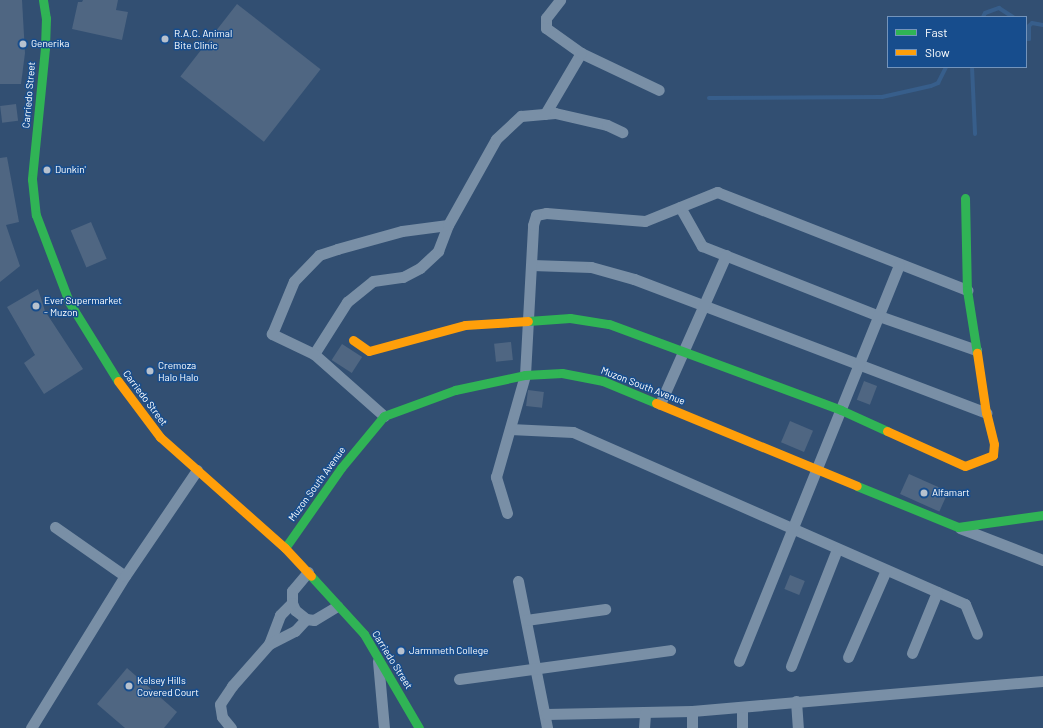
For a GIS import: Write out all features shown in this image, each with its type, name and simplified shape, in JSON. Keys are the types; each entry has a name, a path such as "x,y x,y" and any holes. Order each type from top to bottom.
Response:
{"street":[{"name":"Carriedo Street","path":"43,0 46,18 45,36 32,179 36,215 46,247 69,302 127,396 160,437 285,548 364,634 419,728"},
{"path":"560,0 546,18 546,28 581,53 659,90"},
{"path":"545,114 581,53"},
{"path":"314,354 347,302 373,281 403,277 420,268 438,251 448,225 496,139 521,116 555,113 606,125 622,132"},
{"path":"507,513 496,477 525,375 533,225 536,215 546,213 645,221 717,192 966,290"},
{"path":"353,340 369,351 465,325 570,318 609,324 841,410 965,466 993,455 994,444 986,413 966,290 965,198"},
{"path":"680,207 702,246 879,316 976,350"},
{"path":"384,416 314,354 272,334 294,281 319,255 402,231 448,225"},
{"path":"660,404 682,351 726,255"},
{"path":"532,265 591,267 634,279 986,413"},
{"path":"739,662 900,265"},
{"name":"Muzon South Avenue","path":"285,548 341,468 384,416 455,390 525,375 562,373 603,381 817,467 958,526"},
{"path":"510,429 573,432 792,530 965,604 978,634"},
{"path":"31,728 125,576 197,470"},
{"path":"958,526 1043,515"},
{"path":"958,526 1043,560"},
{"path":"55,528 125,576"},
{"path":"791,666 838,549"},
{"path":"848,657 886,570"},
{"path":"308,572 292,591 292,602 295,610 306,619 314,620 337,606"},
{"path":"518,581 546,714 547,728"},
{"path":"912,653 937,592"},
{"path":"231,728 222,717 220,704 232,686 269,644 280,615 292,602"},
{"path":"526,620 606,609"},
{"path":"269,644 295,631 306,619"},
{"path":"459,679 536,670 670,650"},
{"path":"377,655 384,728"},
{"path":"546,714 692,712 742,708 796,701 1043,681"},
{"path":"796,701 798,728"},
{"path":"742,708 742,728"},
{"path":"692,712 692,728"},
{"path":"644,728 645,713"}],"building":[{"path":"0,0 22,0 25,53 21,84 0,84"},
{"path":"83,0 118,0 116,10 128,12 122,40 72,29 78,2 82,2"},
{"path":"237,4 321,69 264,142 180,76"},
{"path":"16,104 18,121 2,123 0,106"},
{"path":"7,157 19,222 6,225 20,266 0,282 0,158"},
{"path":"91,222 107,259 86,267 71,231"},
{"path":"38,289 45,311 83,369 44,394 24,363 35,355 7,307"},
{"path":"511,342 513,360 496,362 494,344"},
{"path":"342,344 362,357 352,373 332,360"},
{"path":"864,381 877,386 870,405 857,400"},
{"path":"528,390 544,392 542,408 526,406"},
{"path":"790,421 813,431 804,452 781,442"},
{"name":"Alfamart","path":"909,474 948,491 939,512 900,494"},
{"path":"790,575 805,581 799,595 784,589"},
{"name":"Kelsey Hills Covered Court","path":"127,668 177,712 164,728 125,728 97,704"}],"waterway":[{"path":"984,16 985,13 999,8 1011,16"},
{"path":"1027,39 1029,39 1029,26 1032,23 1043,25"},
{"path":"709,98 882,97 931,86 938,83 946,68"},
{"path":"972,68 975,134"}],"traffic: fast":[{"path":"43,0 46,18 45,48 32,179 36,215 69,302 118,381"},
{"path":"965,198 967,290 977,353"},
{"path":"528,321 570,318 609,324 841,410 887,431"},
{"path":"285,548 341,468 384,416 455,390 525,375 562,373 603,381 656,403"},
{"path":"857,486 958,527 1043,515"},
{"path":"311,576 364,634 419,728"}],"traffic: slow":[{"path":"353,340 369,351 465,325 528,321"},
{"path":"887,431 965,466 993,455 994,444 986,413 977,353"},
{"path":"118,381 160,437 285,548 311,576"},
{"path":"656,403 857,486"}],"place":[{"name":"R.A.C. Animal Bite Clinic","path":"165,39"},
{"name":"Generika","path":"23,44"},
{"name":"Dunkin'","path":"47,170"},
{"name":"Ever Supermarket - Muzon","path":"36,306"},
{"name":"Cremoza Halo Halo","path":"150,371"},
{"name":"Alfamart","path":"924,493"},
{"name":"Jarmmeth College","path":"401,651"},
{"name":"Kelsey Hills Covered Court","path":"129,686"}]}
